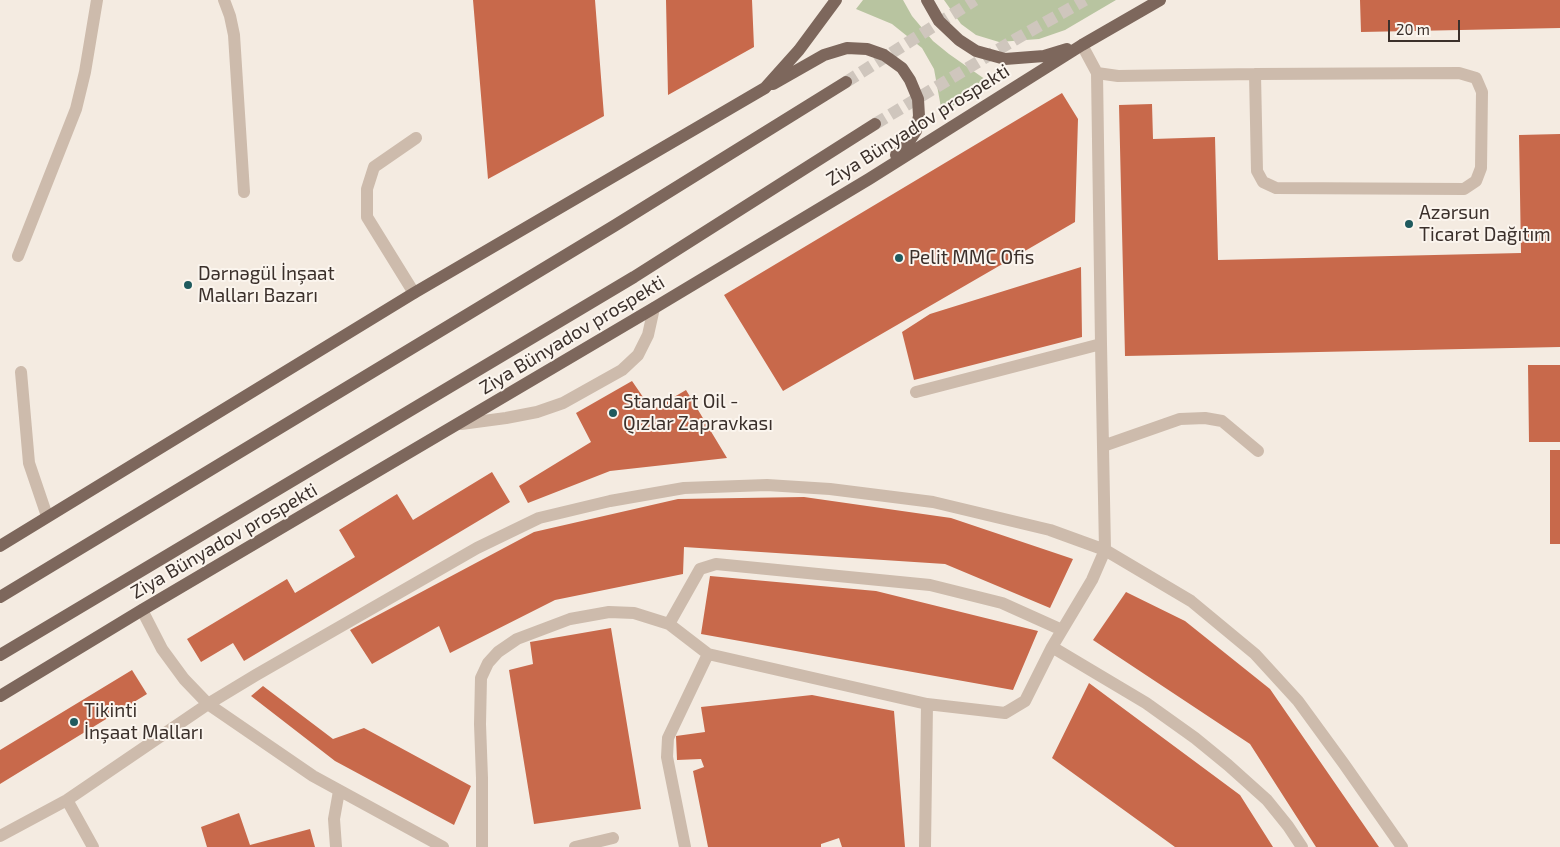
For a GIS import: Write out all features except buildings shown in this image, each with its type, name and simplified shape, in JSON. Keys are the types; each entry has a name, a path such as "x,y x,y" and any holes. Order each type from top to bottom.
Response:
{"main road":[{"path":"765,88 799,50 836,0"},
{"path":"927,0 939,21 959,40 976,51 1005,59 1044,56 1082,45 1142,0"},
{"name":"Ziya Bünyadov prospekti","path":"0,696 142,610 461,424 870,178 1082,45 1160,0"},
{"path":"0,546 414,293 765,88 824,55 848,48 867,49 884,55 902,68 910,80 918,99 919,116 916,131 906,146 870,178"},
{"path":"0,597 597,237 846,82"},
{"name":"Ziya Bünyadov prospekti","path":"0,655 634,277 875,124"}],"lane":[{"path":"18,256 76,109 85,72 97,0"},
{"path":"224,0 234,35 244,192"},
{"path":"482,847 481,678 488,663 498,652 517,639 570,619 609,612 634,612 669,624 708,654 927,704 1005,713 1025,701 1052,647 1092,580 1105,550 1097,73 1082,45"},
{"path":"1097,73 1118,76 1255,74 1459,73 1476,78 1482,92 1481,168 1476,181 1464,189 1276,188 1263,182 1257,171 1255,74"},
{"path":"414,293 367,217 367,190 374,167 416,138"},
{"path":"461,424 537,412 563,403 622,370 642,348 648,335 654,308"},
{"path":"916,392 1101,344"},
{"path":"21,372 29,463 47,516"},
{"path":"1103,446 1180,420 1205,418 1222,422 1258,451"},
{"path":"0,836 67,800 208,704 477,548 539,518 628,497 684,488 767,485 830,489 933,502 1050,530 1105,550 1191,601 1255,654 1298,701 1402,847"},
{"path":"669,624 700,569 716,564 930,584 1002,603 1062,630"},
{"path":"142,610 162,649 184,679 208,704 313,776 443,847"},
{"path":"1052,647 1146,703 1195,738 1267,800 1302,847"},
{"path":"685,847 667,757 668,738 708,654"},
{"path":"925,847 927,704"},
{"path":"336,847 334,818 340,791"},
{"path":"67,800 93,847"},
{"path":"575,847 612,838"}],"green space":[{"path":"863,0 903,0 912,16 933,41 989,82 942,113 934,69 922,48 892,24 856,9"},
{"path":"944,0 1116,0 1065,30 1039,39 999,42 976,35 961,24"}],"tunnel":[{"path":"846,82 975,0"},
{"path":"875,124 1016,39 1085,0"}],"place":[{"name":"Azərsun Ticarət Dağıtım","path":"1409,224"},
{"name":"Pelit MMC Ofis","path":"899,258"},
{"name":"Dərnəgül İnşaat Malları Bazarı","path":"188,285"},
{"name":"Standart Oil - Qızlar Zapravkası","path":"613,413"},
{"name":"Tikinti İnşaat Malları","path":"74,722"}]}
